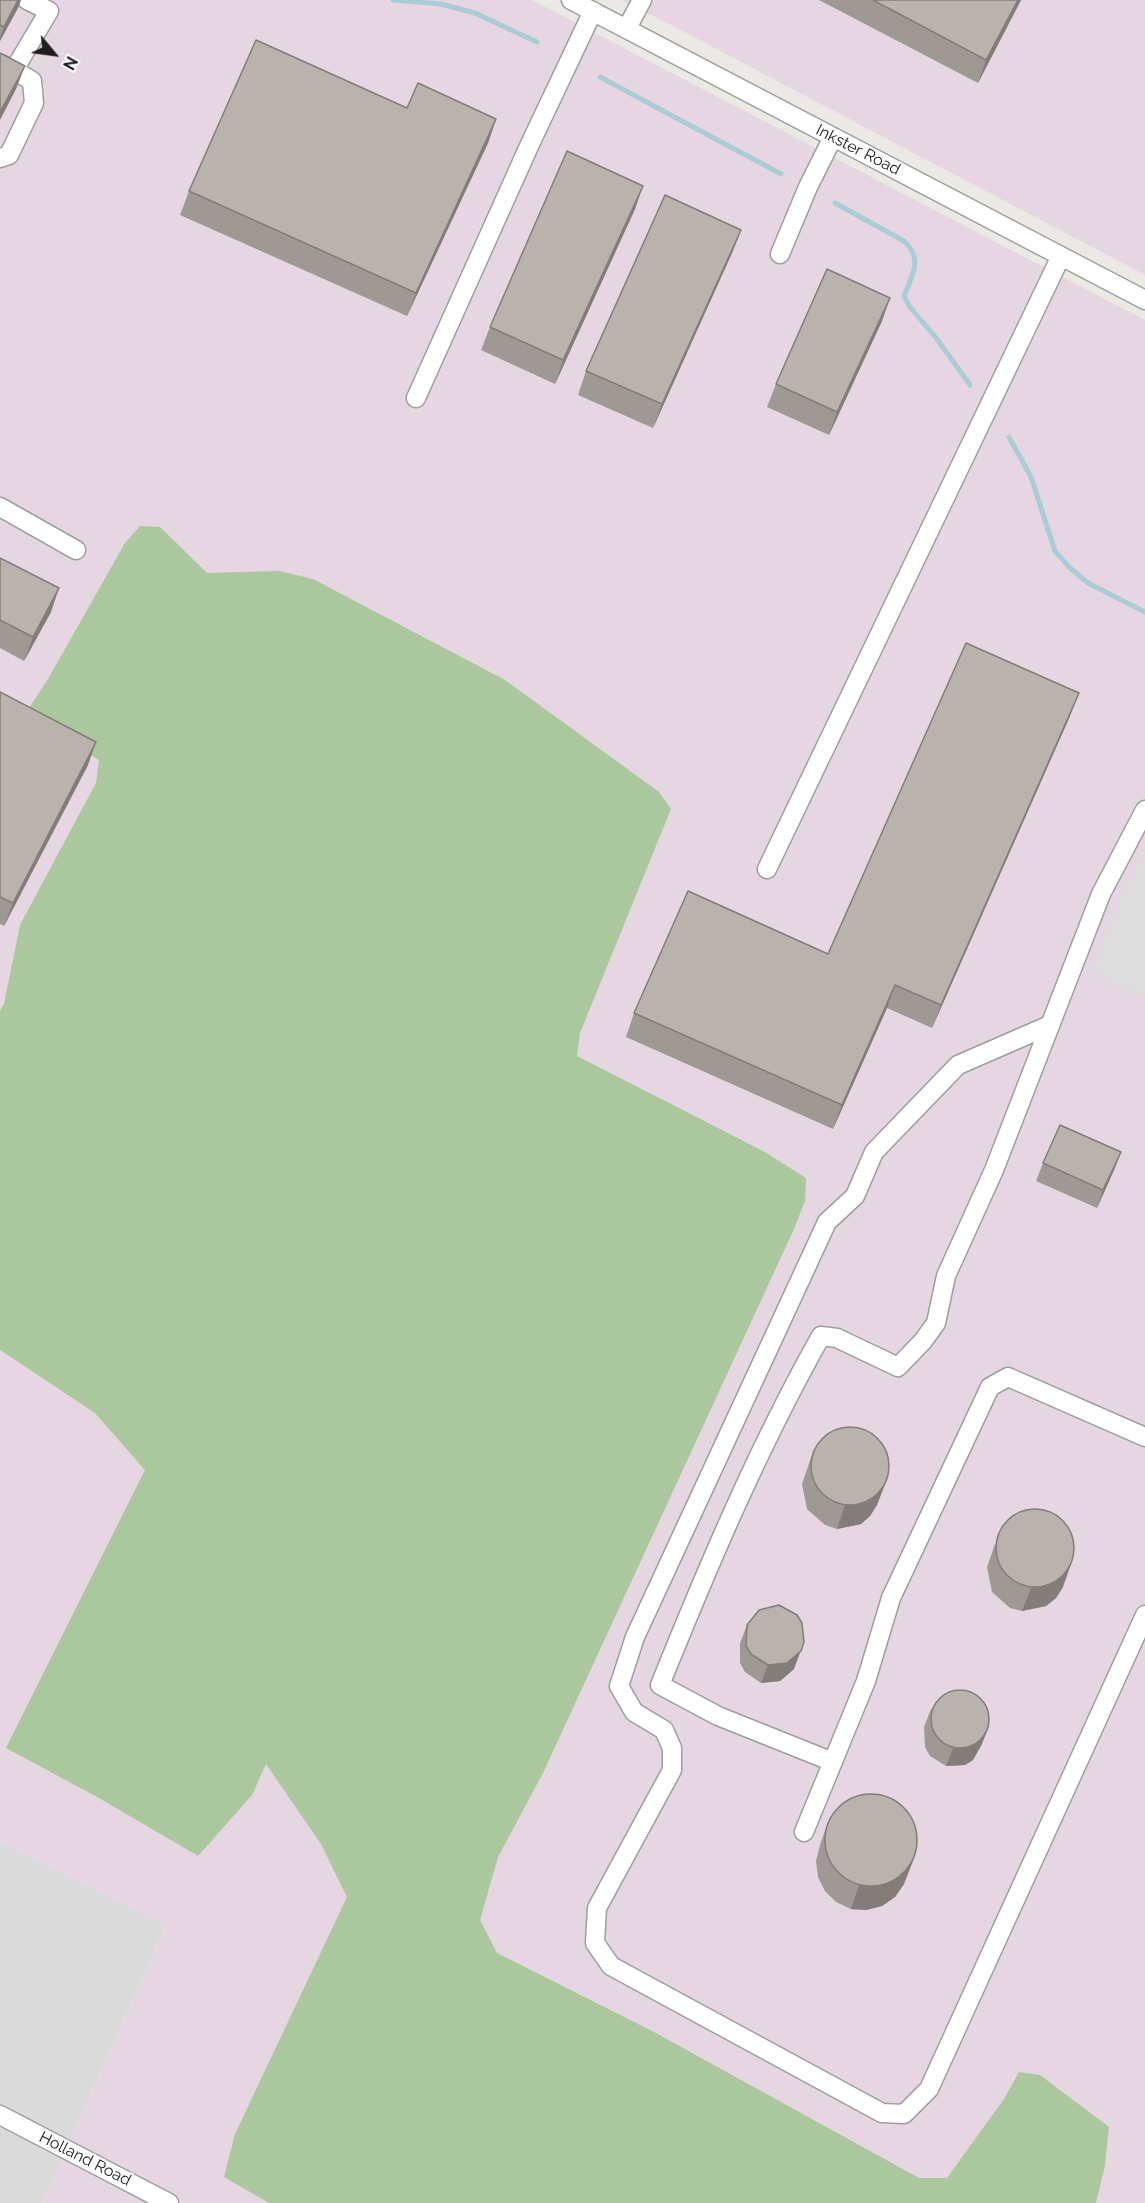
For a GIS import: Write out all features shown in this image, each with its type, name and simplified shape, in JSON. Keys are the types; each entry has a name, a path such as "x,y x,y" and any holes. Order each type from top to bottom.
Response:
{"street":[{"path":"0,158 9,154 34,103 32,81 7,67 49,11 27,0"},
{"name":"Inkster Road","path":"571,0 1145,300"},
{"path":"627,28 642,0"},
{"path":"416,398 530,144 593,11"},
{"path":"780,254 808,187 833,137"},
{"path":"767,869 1060,256"},
{"path":"0,507 76,550"},
{"path":"833,1762 718,1716 660,1685 717,1545 799,1375 821,1336 837,1338 898,1367 923,1341 936,1323 946,1276 994,1170 1101,894 1145,810"},
{"path":"1050,1025 958,1065 874,1152 855,1196 827,1222 635,1637 619,1686 634,1712 664,1730 672,1748 672,1770 597,1908 596,1943 611,1965 882,2114 904,2114 929,2089 1145,1615"},
{"path":"804,1832 866,1681 891,1598 990,1387 1008,1377 1145,1437"},
{"name":"Holland Road","path":"0,2115 169,2203"}],"shaded area":[{"path":"0,0 532,0 1145,320 1145,2203 42,2203 166,1927 0,1841"},
{"path":"621,0 1145,0 1145,275 669,24"},
{"path":"1145,849 1145,998 1092,971 1122,895"},
{"path":"0,1841 166,1926 42,2203 0,2203"}],"green space":[{"path":"140,526 160,527 207,573 279,571 313,579 505,680 659,792 671,809 580,1033 577,1056 765,1152 806,1178 805,1201 794,1229 543,1773 498,1857 480,1920 497,1953 654,2032 919,2178 947,2178 1004,2099 1019,2072 1040,2075 1109,2127 1105,2165 1096,2203 269,2203 224,2177 235,2134 347,1897 321,1844 266,1764 252,1795 198,1856 99,1798 6,1748 145,1470 95,1413 0,1350 0,1011 4,1004 20,925 96,783 99,760 37,722 27,711 48,679 125,543"}],"building":[{"path":"0,0 18,0 4,27 0,25"},
{"path":"873,0 1018,0 986,60"},
{"path":"256,40 407,108 418,83 496,119 416,293 189,191"},
{"path":"0,53 25,66 0,112"},
{"path":"567,151 643,186 563,360 490,327"},
{"path":"665,195 741,230 662,404 586,371"},
{"path":"827,269 890,298 837,412 776,384"},
{"path":"0,558 59,588 33,637 0,620"},
{"path":"966,643 1079,693 941,1005 895,985 842,1105 634,1013 688,891 828,954"},
{"path":"0,692 96,742 13,903 0,897"},
{"path":"1060,1125 1121,1152 1103,1190 1043,1163"},
{"path":"850,1427 865,1430 877,1439 886,1451 889,1466 886,1481 877,1493 865,1502 850,1505 835,1502 823,1493 814,1481 811,1466 814,1451 823,1439 835,1430"},
{"path":"1035,1509 1050,1512 1067,1526 1074,1548 1071,1563 1057,1580 1035,1587 1020,1584 1003,1570 996,1548 999,1533 1013,1516"},
{"path":"779,1605 797,1615 802,1623 804,1642 801,1651 787,1663 768,1665 751,1654 746,1646 747,1625 759,1610"},
{"path":"954,1690 966,1690 981,1698 989,1713 989,1725 981,1740 966,1748 954,1748 939,1740 931,1725 931,1713 939,1698"},
{"path":"871,1794 889,1797 904,1807 914,1822 917,1840 914,1858 904,1873 889,1883 871,1886 853,1883 838,1873 828,1858 825,1840 828,1822 838,1807 853,1797"}],"waterway":[{"path":"393,0 441,4 475,13 537,42"},
{"path":"600,77 781,174"},
{"path":"835,203 904,241 910,248 915,261 904,296 909,306 937,339 970,385"},
{"path":"1009,437 1031,477 1055,551 1088,583 1145,612"}]}
